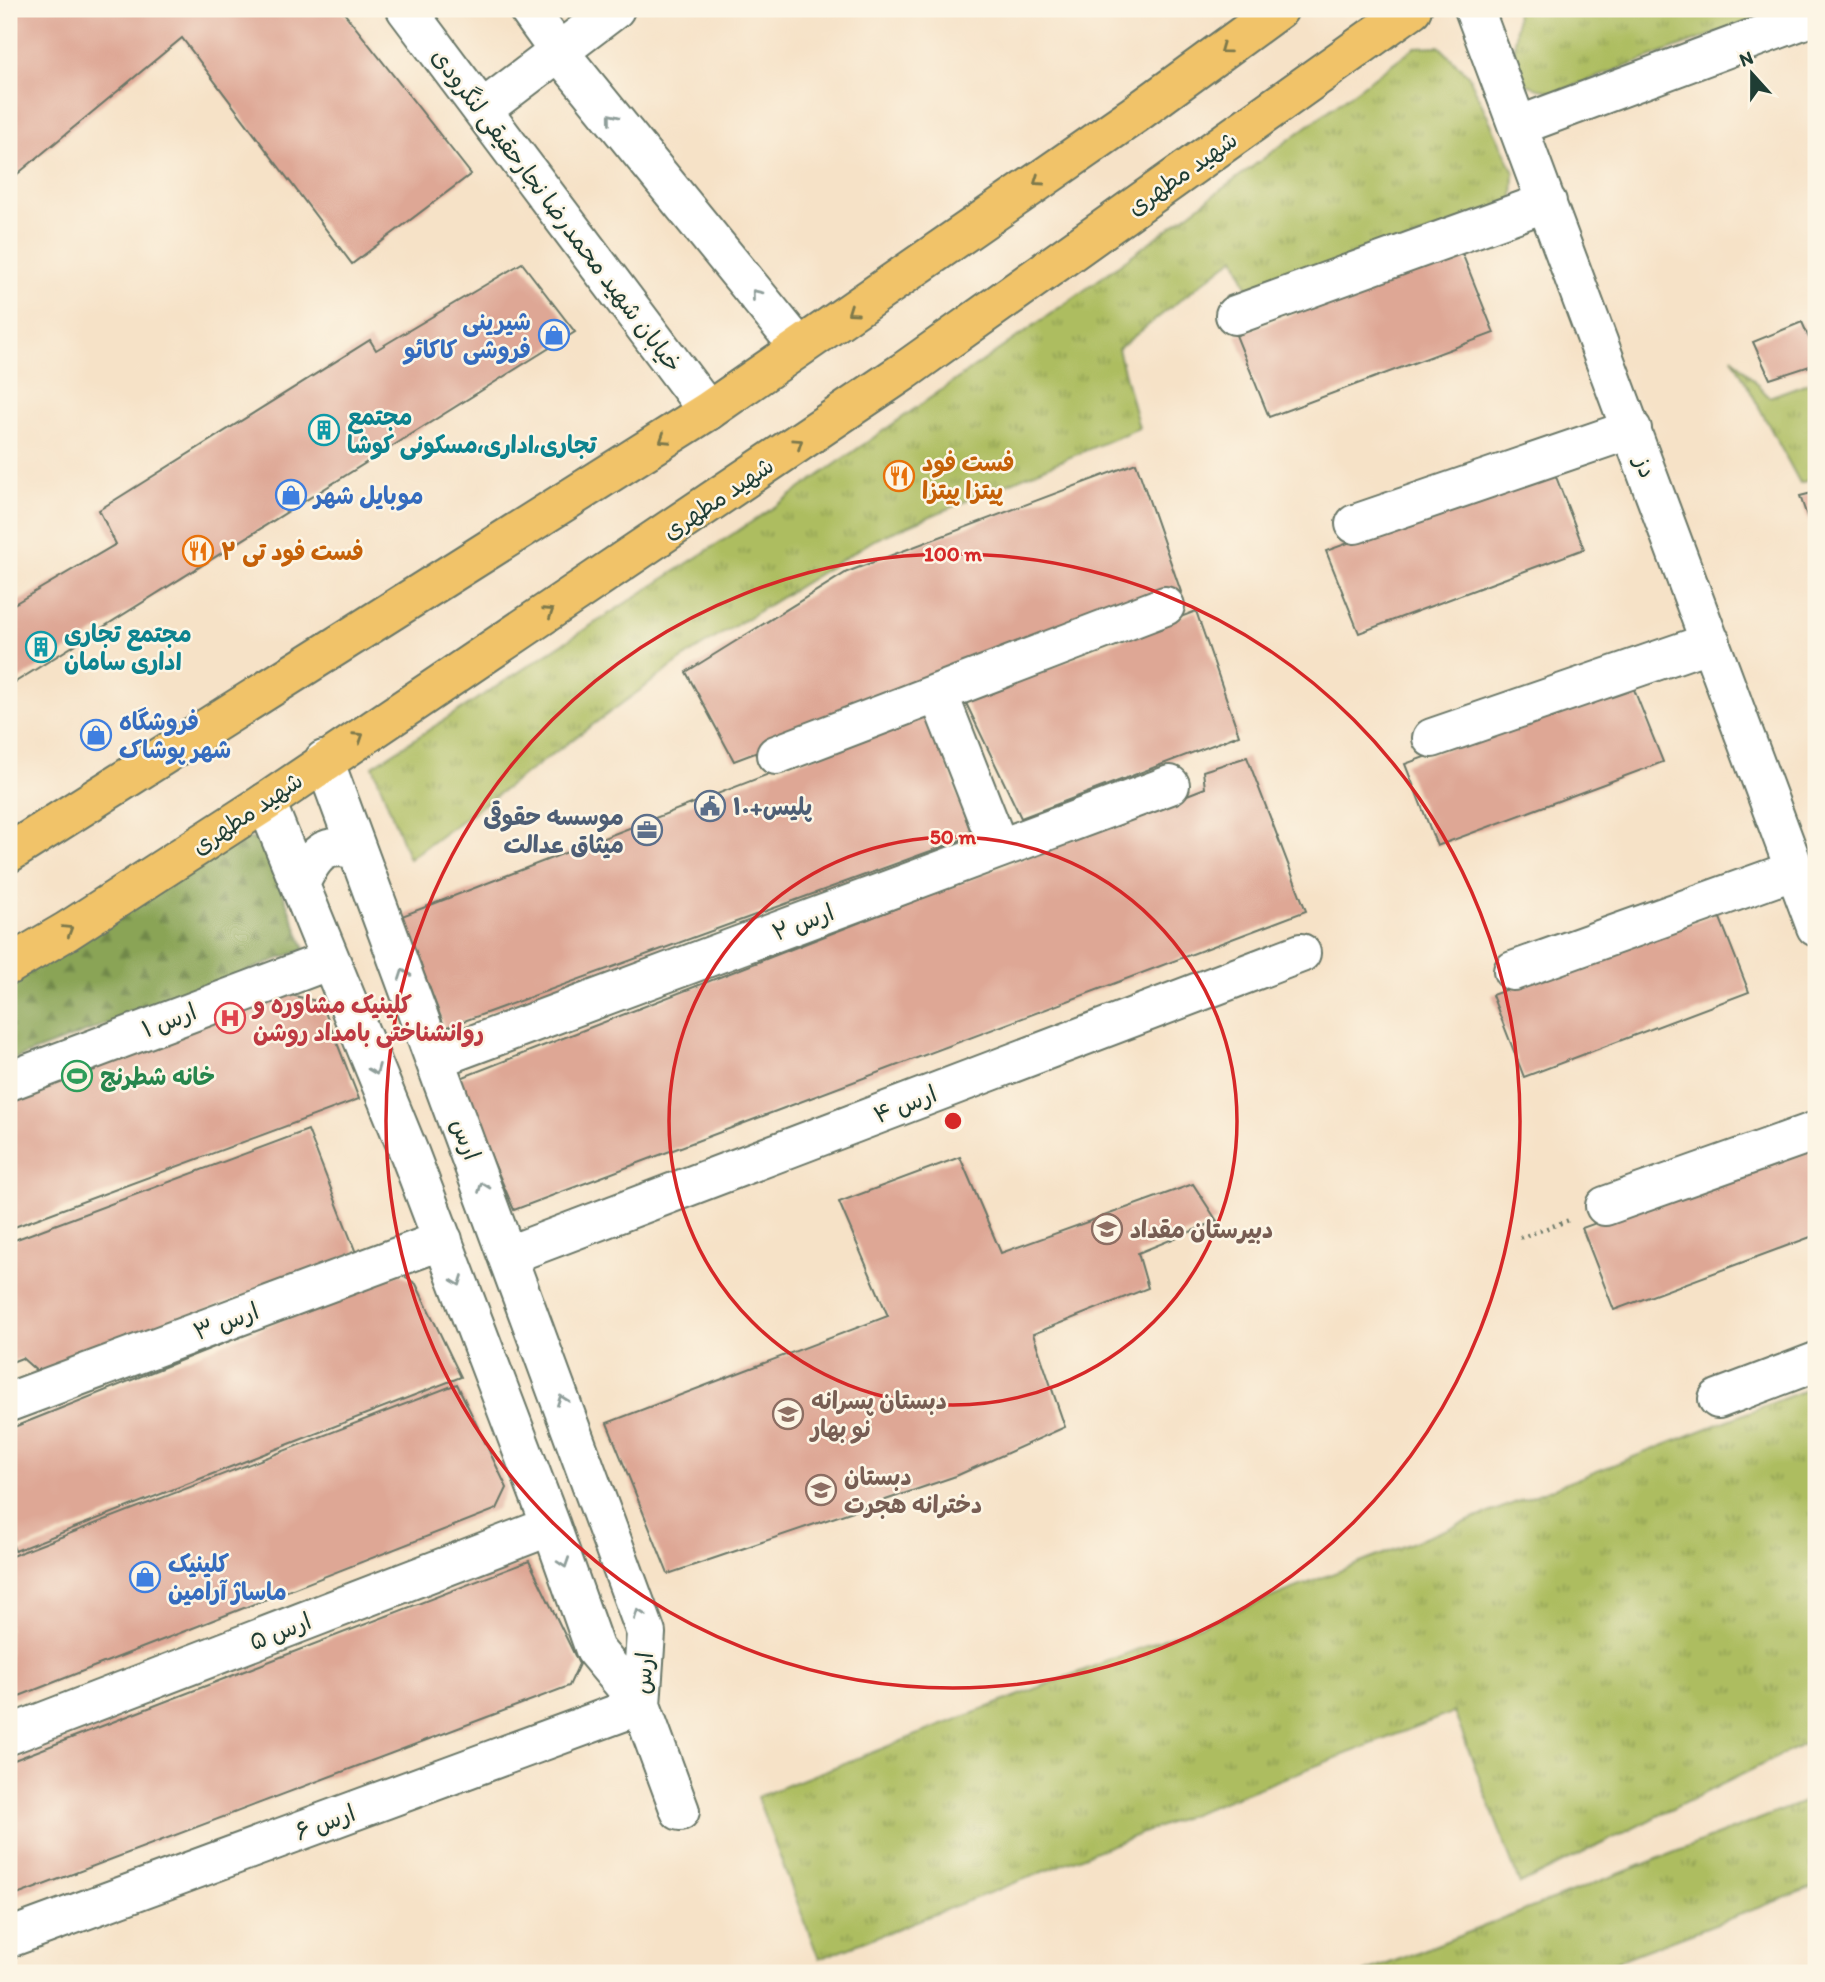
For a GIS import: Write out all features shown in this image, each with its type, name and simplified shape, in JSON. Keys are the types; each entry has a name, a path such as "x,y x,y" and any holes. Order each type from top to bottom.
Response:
{"main road":[{"path":"9,853 708,411 1123,122 1279,9"},
{"name":"شهید مطهری","path":"9,965 68,931 267,802 324,760 903,372 1412,9"}],"street":[{"name":"خیابان شهید محمدرضا نجارحقیقی لنگرودی","path":"405,9 708,411"},
{"path":"528,9 559,52 799,347"},
{"path":"482,110 615,9"},
{"name":"دز","path":"1474,9 1816,927"},
{"path":"1518,126 1816,15"},
{"path":"1235,315 1547,202"},
{"path":"1355,524 1632,429"},
{"path":"776,755 1166,607"},
{"path":"1432,738 1711,642"},
{"path":"938,693 999,848"},
{"name":"ارس","path":"324,760 509,1255 646,1633 641,1705"},
{"name":"ارس ۲","path":"436,1059 1170,785"},
{"name":"ارس","path":"267,802 443,1240 595,1650 641,1705"},
{"path":"300,884 313,857 340,845 358,850"},
{"path":"1513,971 1795,870"},
{"name":"ارس ۴","path":"509,1255 1301,953"},
{"name":"ارس ۱","path":"9,1081 330,960"},
{"path":"1605,1206 1816,1131"},
{"path":"410,1155 464,1135"},
{"name":"ارس ۳","path":"9,1402 443,1240"},
{"path":"494,1375 546,1358"},
{"path":"1718,1399 1816,1362"},
{"name":"ارس ۵","path":"9,1735 551,1526"},
{"path":"641,1705 680,1811"},
{"name":"ارس ۶","path":"9,1938 641,1705"}],"path":[{"path":"1520,1238 1605,1206"}],"green space":[{"path":"1517,9 1782,9 1554,93 1526,84 1514,55"},
{"path":"1439,46 1468,75 1514,172 1513,200 1253,302 1235,257 1118,349 1139,428 874,540 691,653 409,859 373,766 770,510 1086,289 1415,47"},
{"path":"1732,357 1769,397 1816,380 1816,478 1800,483"},
{"path":"236,836 262,841 305,949 9,1061 9,974"},
{"path":"1816,1386 1816,1738 1520,1884 1454,1712 819,1959 757,1797"},
{"path":"1814,1798 1816,1886 1585,1973 1364,1973"}],"building":[{"path":"9,9 341,9 471,174 352,264 182,38 9,181"},
{"path":"1462,253 1494,333 1269,417 1236,335"},
{"name":"مجتمع تجاری،اداری،مسکونی کوشا","path":"522,263 575,332 9,686 9,607 116,544 99,510 370,340 376,350"},
{"path":"1802,322 1816,354 1816,364 1770,379 1753,342"},
{"path":"1136,463 1181,592 734,761 686,672 847,572"},
{"path":"1553,469 1584,549 1359,633 1326,551"},
{"path":"1816,492 1816,542 1800,496"},
{"path":"1196,611 1239,735 1021,818 965,701"},
{"path":"1631,682 1663,762 1437,846 1405,764"},
{"path":"929,712 972,836 445,1028 402,916"},
{"path":"1247,757 1306,911 514,1210 458,1079 1205,788 1203,771"},
{"path":"1718,913 1749,992 1524,1077 1492,995"},
{"path":"282,993 321,1002 359,1099 9,1229 9,1094"},
{"path":"308,1130 356,1253 39,1373 22,1358 9,1363 9,1242"},
{"path":"1809,1147 1816,1166 1816,1235 1614,1310 1582,1228"},
{"path":"960,1157 1001,1253 1193,1184 1217,1221 1138,1253 1148,1288 1033,1334 1065,1427 956,1476 668,1574 607,1423 888,1316 839,1202"},
{"path":"400,1273 416,1284 461,1377 15,1551 9,1537 9,1429"},
{"path":"457,1384 507,1488 497,1509 9,1700 9,1557"},
{"path":"529,1561 579,1664 569,1686 9,1898 9,1762"}],"place":[{"name":"شیرینی فروشی کاکائو","path":"554,335"},
{"name":"مجتمع تجاری،اداری،مسکونی کوشا","path":"324,430"},
{"name":"فست فود پیتزا پیتزا","path":"899,476"},
{"name":"موبایل شهر","path":"291,495"},
{"name":"فست فود تی ۲","path":"198,551"},
{"name":"مجتمع تجاری اداری سامان","path":"41,647"},
{"name":"فروشگاه شهر پوشاک","path":"96,735"},
{"name":"پلیس+۱۰","path":"710,806"},
{"name":"موسسه حقوقی میثاق عدالت","path":"647,830"},
{"name":"کلینیک مشاوره و روانشناختی بامداد روشن","path":"230,1018"},
{"name":"خانه شطرنج","path":"77,1076"},
{"name":"دبیرستان مقداد","path":"1107,1229"},
{"name":"دبستان پسرانه نو بهار","path":"788,1414"},
{"name":"دبستان دخترانه هجرت","path":"821,1490"},
{"name":"کلینیک ماساژ آرامین","path":"145,1577"}]}
